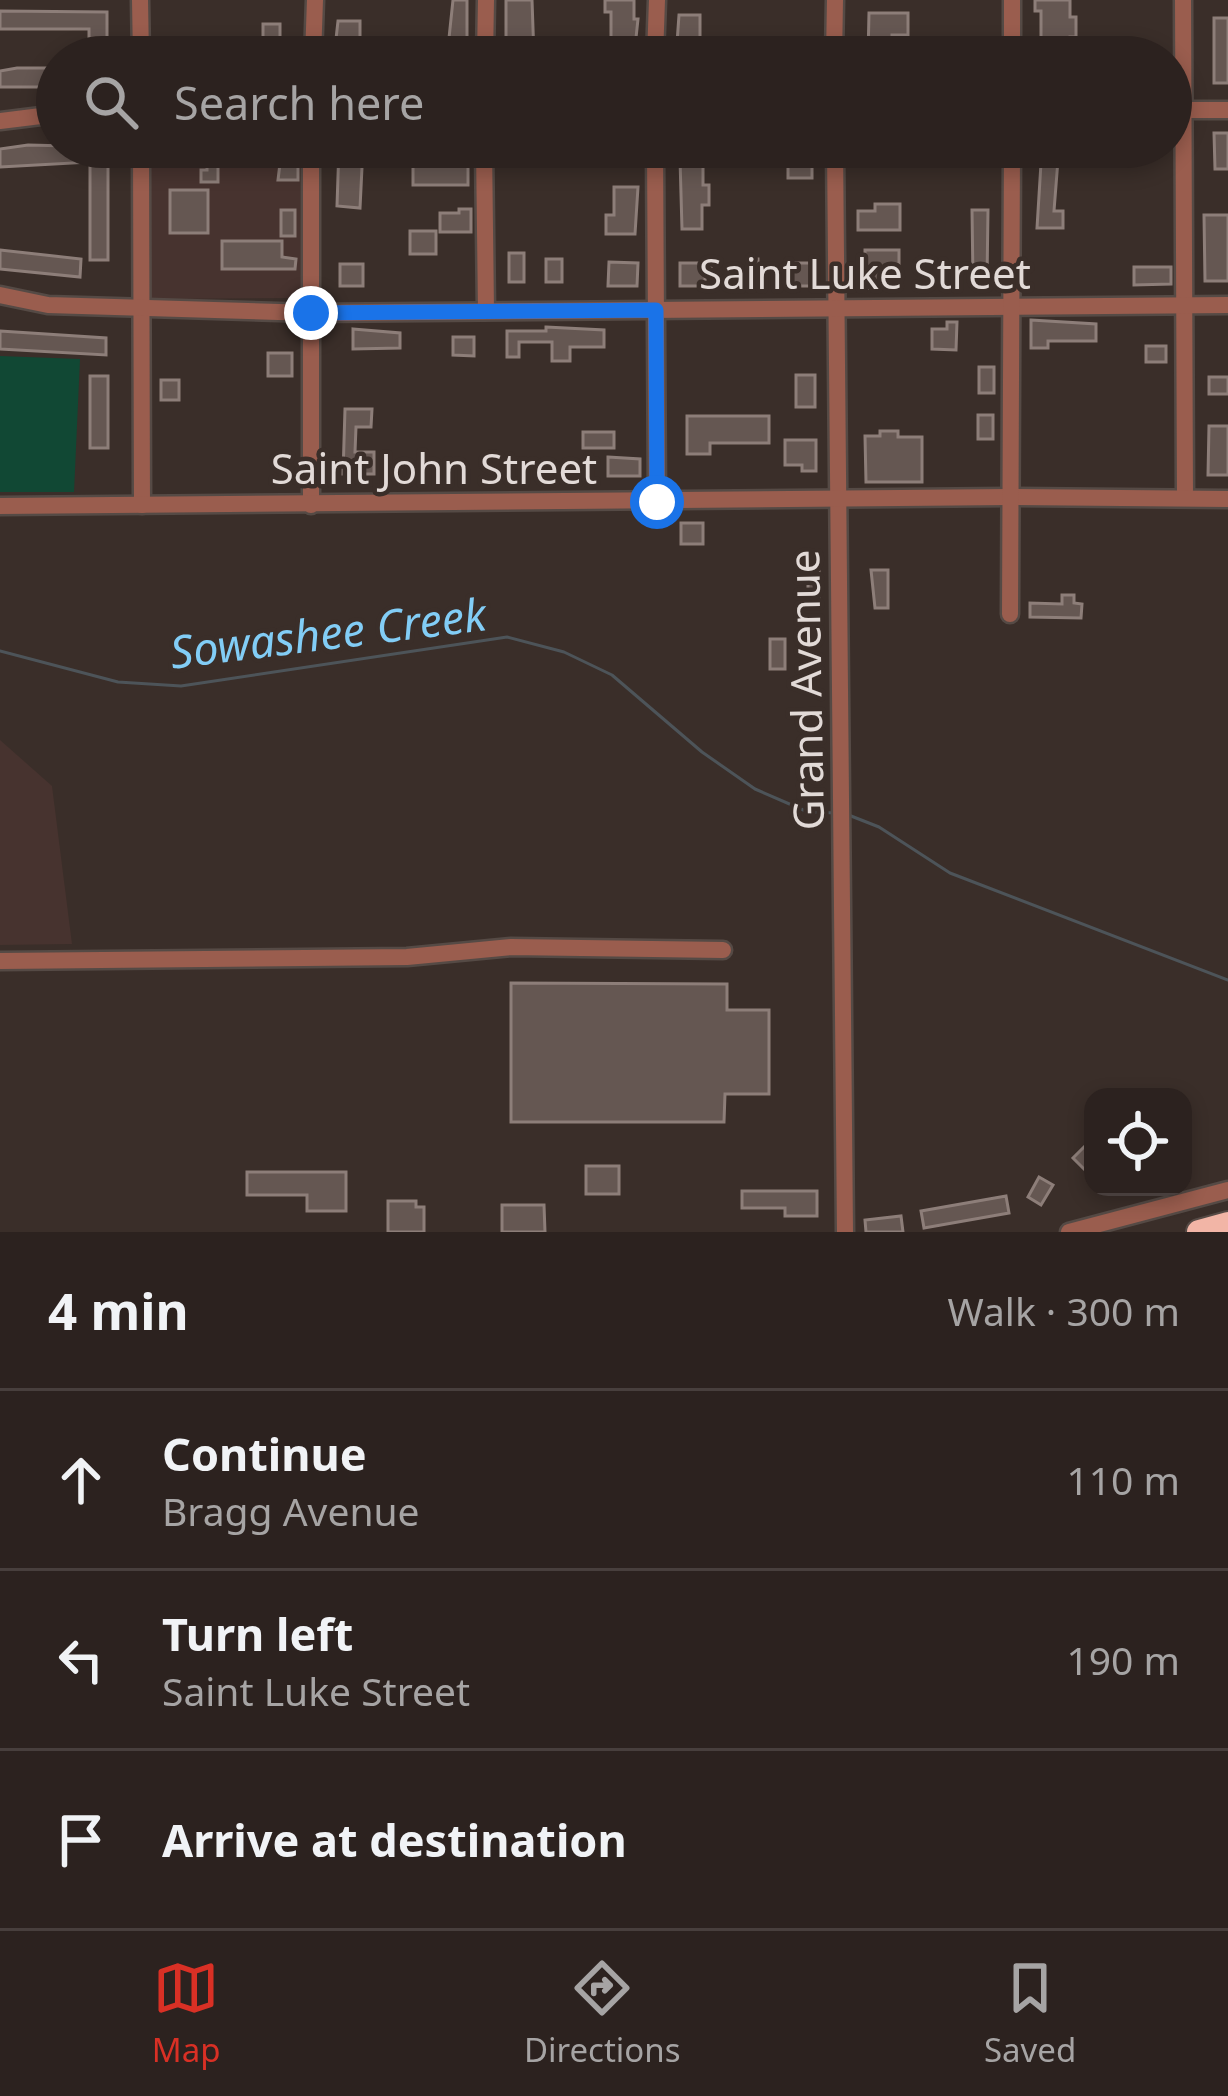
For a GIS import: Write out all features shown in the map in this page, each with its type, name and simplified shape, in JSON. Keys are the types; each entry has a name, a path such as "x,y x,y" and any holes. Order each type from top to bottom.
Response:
{"highway":[{"path":"1199,1232 1228,1224"}],"street":[{"path":"140,0 141,36"},
{"path":"314,36 315,0"},
{"path":"485,36 486,0"},
{"path":"656,36 657,0"},
{"path":"835,0 835,36"},
{"path":"1012,0 1012,36"},
{"path":"1181,36 1184,0"},
{"path":"1192,110 1228,110"},
{"path":"0,121 36,117"},
{"path":"141,168 142,505"},
{"path":"311,168 311,505"},
{"path":"484,168 486,311"},
{"path":"655,168 657,502"},
{"name":"Grand Avenue","path":"835,168 845,1232"},
{"path":"1010,614 1012,168"},
{"path":"1178,168 1185,497"},
{"name":"Saint Luke Street","path":"0,295 48,305 311,313 1228,304"},
{"name":"Saint John Street","path":"0,506 1228,499"},
{"path":"0,961 407,957 511,947 723,950"},
{"path":"1070,1232 1228,1190"}],"shaded area":[{"path":"147,168 300,168 301,298 148,299"},
{"path":"0,740 52,786 72,944 0,945"}],"green space":[{"path":"0,356 80,359 74,492 0,492"}],"building":[{"path":"453,0 467,0 467,36 449,36"},
{"path":"506,0 532,0 533,36 506,36"},
{"path":"605,0 634,0 636,36 611,36 611,12 605,12"},
{"path":"1035,0 1070,0 1076,36 1041,36 1041,11 1035,11"},
{"path":"0,11 107,12 107,36 89,36 89,29 0,29"},
{"path":"869,13 908,13 908,35 868,36"},
{"path":"679,15 700,15 700,36 678,36"},
{"path":"1214,18 1228,18 1228,83 1214,83"},
{"path":"338,21 360,21 360,36 336,36"},
{"path":"263,24 280,24 280,36 263,36"},
{"path":"36,68 36,87 0,87 0,71"},
{"path":"1214,133 1228,133 1228,169 1215,169"},
{"path":"36,145 36,165 0,167 0,149"},
{"path":"90,168 108,168 108,260 90,260"},
{"path":"218,168 218,182 201,182 201,170"},
{"path":"279,168 298,168 298,180 278,180"},
{"path":"338,168 362,168 360,208 337,206"},
{"path":"413,168 468,168 468,185 413,185"},
{"path":"680,168 703,168 709,205 702,205 702,229 682,229"},
{"path":"788,168 812,168 812,178 788,178"},
{"path":"1041,168 1057,168 1054,211 1063,211 1063,228 1037,228"},
{"path":"614,187 638,187 635,234 606,234 606,215 614,215"},
{"path":"170,190 208,190 208,233 170,233"},
{"path":"875,204 900,204 900,230 858,230 858,211 875,211"},
{"path":"459,209 471,209 471,232 440,232 440,213 459,213"},
{"path":"281,210 295,210 295,236 281,236"},
{"path":"972,210 988,210 987,280 973,280"},
{"path":"1204,215 1228,215 1228,281 1205,281"},
{"path":"410,231 436,231 436,254 410,254"},
{"path":"222,241 282,241 282,257 296,259 295,269 222,269"},
{"path":"0,250 81,259 80,277 0,269"},
{"path":"865,250 899,250 899,288 865,288"},
{"path":"509,253 524,253 524,282 509,282"},
{"path":"546,259 562,259 562,282 546,282"},
{"path":"748,259 765,265 765,287 748,287"},
{"path":"609,262 638,263 637,286 608,286"},
{"path":"680,263 711,263 705,286 680,286"},
{"path":"788,263 812,263 812,286 788,286"},
{"path":"340,264 363,264 363,286 340,286"},
{"path":"1134,267 1171,267 1171,284 1134,285"},
{"path":"1031,320 1096,324 1096,341 1048,341 1048,348 1031,348"},
{"path":"947,322 957,322 956,350 932,349 932,329 947,329"},
{"path":"546,327 604,330 604,347 570,347 570,361 552,361 552,342 519,342 519,357 507,357 507,331 546,331"},
{"path":"353,329 400,333 400,348 353,349"},
{"path":"0,331 106,338 106,355 0,349"},
{"path":"453,337 474,337 474,356 453,355"},
{"path":"1146,346 1166,346 1166,362 1146,362"},
{"path":"268,353 292,353 292,376 268,376"},
{"path":"979,367 994,367 994,393 979,393"},
{"path":"796,375 815,375 815,407 796,407"},
{"path":"90,376 108,376 108,448 90,448"},
{"path":"1209,377 1228,377 1228,394 1209,394"},
{"path":"161,380 179,380 179,400 161,400"},
{"path":"345,409 372,409 371,427 356,427 355,452 374,452 374,474 343,474"},
{"path":"978,415 993,415 993,439 978,439"},
{"path":"687,416 769,416 769,443 710,443 710,454 687,454"},
{"path":"1209,426 1228,426 1228,475 1208,475"},
{"path":"880,431 922,437 922,482 866,482 865,436 880,436"},
{"path":"583,432 614,432 614,448 583,448"},
{"path":"785,440 816,440 816,471 785,465"},
{"path":"608,457 640,459 640,476 608,476"},
{"path":"681,523 703,523 703,544 681,544"},
{"path":"808,556 819,556 819,599 808,599"},
{"path":"871,570 888,570 888,608 875,608"},
{"path":"1062,595 1074,595 1074,603 1082,604 1081,618 1030,617 1030,603 1062,604"},
{"path":"770,639 785,639 785,669 770,669"},
{"path":"511,983 727,984 727,1010 769,1010 769,1094 725,1094 724,1122 511,1122"},
{"path":"1084,1147 1084,1169 1073,1158"},
{"path":"586,1166 619,1166 619,1194 586,1194"},
{"path":"247,1172 346,1172 346,1211 307,1211 307,1195 247,1195"},
{"path":"1039,1177 1053,1185 1041,1205 1028,1197"},
{"path":"742,1191 817,1191 817,1216 785,1216 785,1208 742,1208"},
{"path":"1006,1196 1009,1213 924,1228 921,1211"},
{"path":"388,1201 416,1201 416,1207 424,1207 424,1232 388,1232"},
{"path":"502,1205 544,1205 545,1232 502,1232"},
{"path":"901,1216 903,1232 866,1232 865,1220"}],"waterway":[{"name":"Sowashee Creek","path":"0,651 118,682 181,686 507,637 564,652 612,675 702,752 755,789 808,812 837,813"},
{"name":"Sowashee Creek","path":"846,814 879,827 950,873 1228,980"}],"route":[{"path":"311,313 656,310 657,502"}]}
